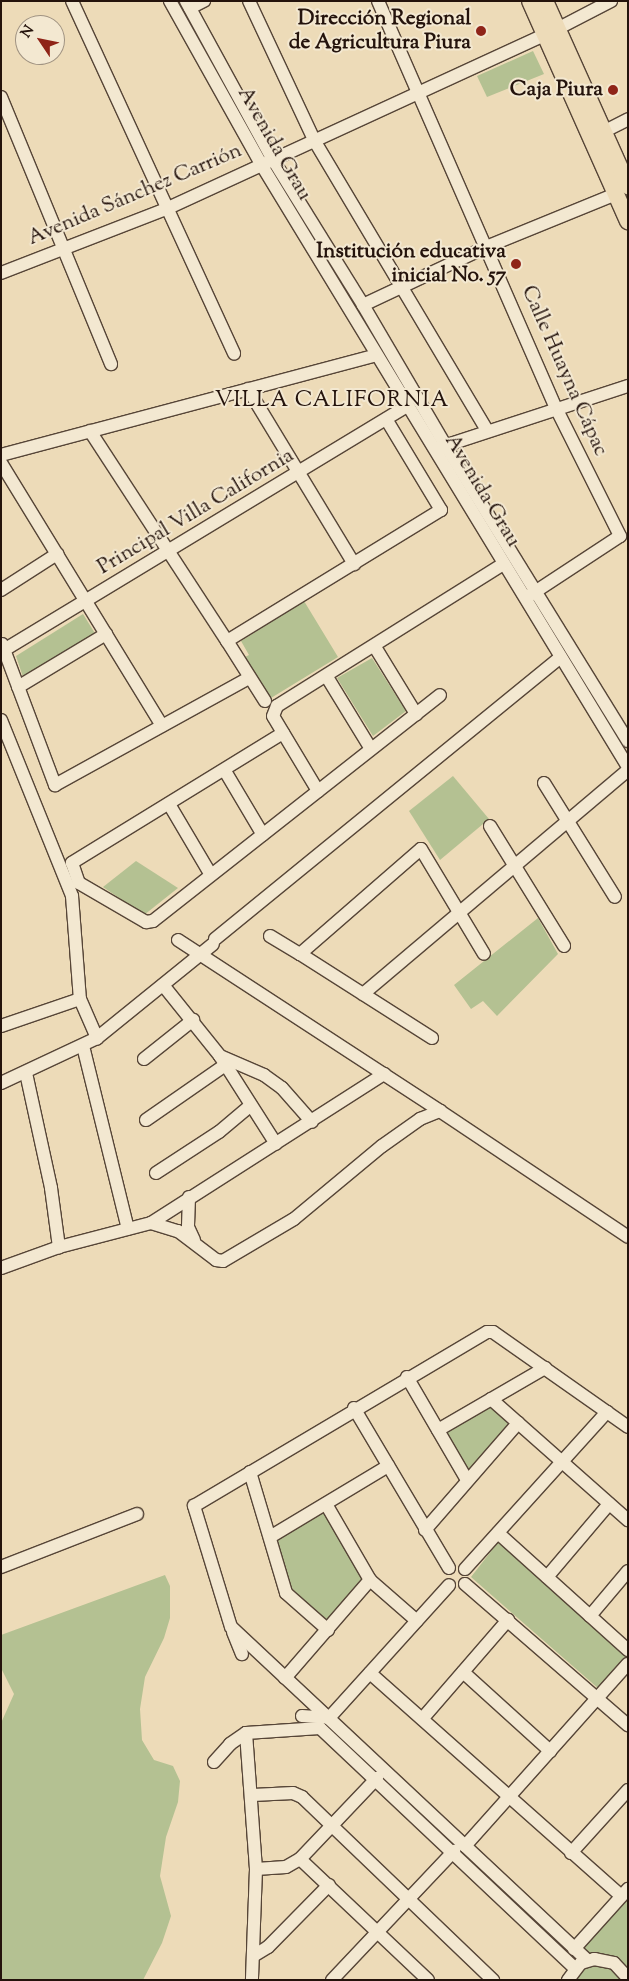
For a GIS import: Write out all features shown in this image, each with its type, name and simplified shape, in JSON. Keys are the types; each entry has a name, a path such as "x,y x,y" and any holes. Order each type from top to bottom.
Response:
{"main road":[{"path":"530,1 551,32 603,132 622,190 628,221"},
{"path":"544,1 551,32 622,190"}],"street":[{"path":"72,1 234,354"},
{"name":"Avenida Grau","path":"170,1 267,161 376,355 407,406 439,448 529,595 628,741"},
{"path":"188,5 204,1"},
{"path":"249,1 314,140 487,430"},
{"name":"Calle Huayna Cápac","path":"378,1 420,93 557,410 620,536 529,595"},
{"name":"Avenida Sánchez Carrión","path":"1,273 166,209 551,32 611,1"},
{"name":"Avenida Grau","path":"188,5 267,161 363,305 503,564 529,595 561,657 628,768"},
{"path":"1,97 111,364"},
{"path":"603,132 628,119"},
{"path":"363,305 486,247 622,190"},
{"path":"1,455 376,355"},
{"path":"439,448 487,430 557,410 628,386"},
{"path":"248,389 354,564"},
{"name":"Principal Villa California","path":"162,726 56,785 3,647 169,552 407,406"},
{"path":"227,641 441,510 386,419"},
{"path":"90,431 265,701"},
{"path":"1,463 162,726 249,678"},
{"path":"1,590 57,554"},
{"path":"318,791 273,716 278,706 375,647 503,564"},
{"path":"18,687 106,634"},
{"path":"375,647 416,714"},
{"path":"1,1083 26,1073 97,1038 202,956 214,942 561,657"},
{"path":"326,677 371,749"},
{"path":"283,733 225,771 72,863 79,883 150,922 440,695"},
{"path":"1,720 72,896 80,999 97,1038"},
{"path":"363,994 628,768"},
{"path":"225,771 263,835"},
{"path":"544,783 615,898"},
{"path":"169,804 211,875"},
{"path":"490,826 564,946"},
{"path":"300,954 421,849 457,913 484,954"},
{"path":"270,936 432,1038"},
{"path":"178,940 440,1110 628,1237"},
{"path":"163,985 193,1020 222,1060 250,1107 276,1144"},
{"path":"1,1026 80,999"},
{"path":"144,1059 193,1020"},
{"path":"83,1046 128,1229"},
{"path":"222,1060 264,1075 282,1088 312,1122"},
{"path":"146,1120 222,1060"},
{"path":"26,1073 51,1188 59,1247"},
{"path":"1,1268 59,1247 151,1223 312,1122 384,1074"},
{"path":"156,1172 219,1132 250,1107"},
{"path":"151,1223 178,1231 194,1240 216,1260 229,1258 294,1219 403,1130 440,1110"},
{"path":"189,1198 188,1226 194,1240"},
{"path":"242,1654 231,1627 194,1506 354,1408 487,1332 493,1332 628,1427"},
{"path":"438,1430 545,1368"},
{"path":"407,1378 467,1480"},
{"path":"491,1399 628,1520"},
{"path":"354,1408 449,1568"},
{"path":"466,1569 607,1412"},
{"path":"425,1530 518,1423"},
{"path":"270,1538 388,1466"},
{"path":"250,1472 286,1593 328,1630"},
{"path":"326,1504 370,1580 417,1621"},
{"path":"547,1577 609,1504"},
{"path":"1,1567 137,1514"},
{"path":"498,1533 628,1650"},
{"path":"457,1565 466,1569 468,1578 465,1584 458,1588 450,1585 445,1578 449,1568 457,1565"},
{"path":"590,1616 628,1571"},
{"path":"285,1678 370,1580"},
{"path":"465,1584 628,1725"},
{"path":"329,1718 450,1585"},
{"path":"423,1718 508,1620"},
{"path":"231,1627 329,1718 575,1968"},
{"path":"332,1980 408,1898 459,1849 508,1797 628,1664"},
{"path":"463,1672 550,1751"},
{"path":"370,1673 423,1718 571,1853 624,1893 574,1949"},
{"path":"302,1716 329,1718"},
{"path":"214,1762 230,1744 246,1733 320,1728 587,1960"},
{"path":"246,1733 253,1795 256,1870 255,1955 252,1980"},
{"path":"256,1870 286,1867 300,1859 377,1778"},
{"path":"571,1853 628,1790"},
{"path":"253,1795 293,1793 302,1797 493,1980"},
{"path":"300,1859 428,1980"},
{"path":"255,1955 268,1947 329,1886"},
{"path":"568,1980 575,1968 587,1960 601,1958 614,1963 628,1978"}],"green space":[{"path":"533,51 544,74 487,97 477,76"},
{"path":"304,601 338,657 271,698 245,657 249,655 241,641"},
{"path":"83,614 96,635 23,677 16,656"},
{"path":"372,658 406,711 373,736 337,678"},
{"path":"453,776 489,819 440,860 409,811"},
{"path":"136,861 178,888 144,915 103,887"},
{"path":"538,918 558,954 497,1016 483,1001 471,1009 454,985"},
{"path":"491,1403 513,1422 469,1472 444,1432"},
{"path":"325,1510 366,1577 327,1623 290,1588 276,1540"},
{"path":"499,1541 628,1655 599,1689 471,1577"},
{"path":"165,1575 170,1586 170,1618 164,1638 145,1677 140,1709 142,1740 154,1760 173,1766 180,1781 178,1802 166,1837 160,1876 171,1916 162,1943 143,1980 1,1980 1,1723 14,1694 1,1668 1,1635"},
{"path":"628,1898 628,1967 615,1957 587,1954 582,1950"},
{"path":"594,1964 611,1967 623,1980 574,1980 586,1967"}],"place":[{"name":"Dirección Regional de Agricultura Piura","path":"481,31"},
{"name":"Caja Piura","path":"613,90"},
{"name":"Institución educativa inicial No. 57","path":"516,264"}],"district":[{"name":"VILLA CALIFORNIA","path":"332,402"}]}
